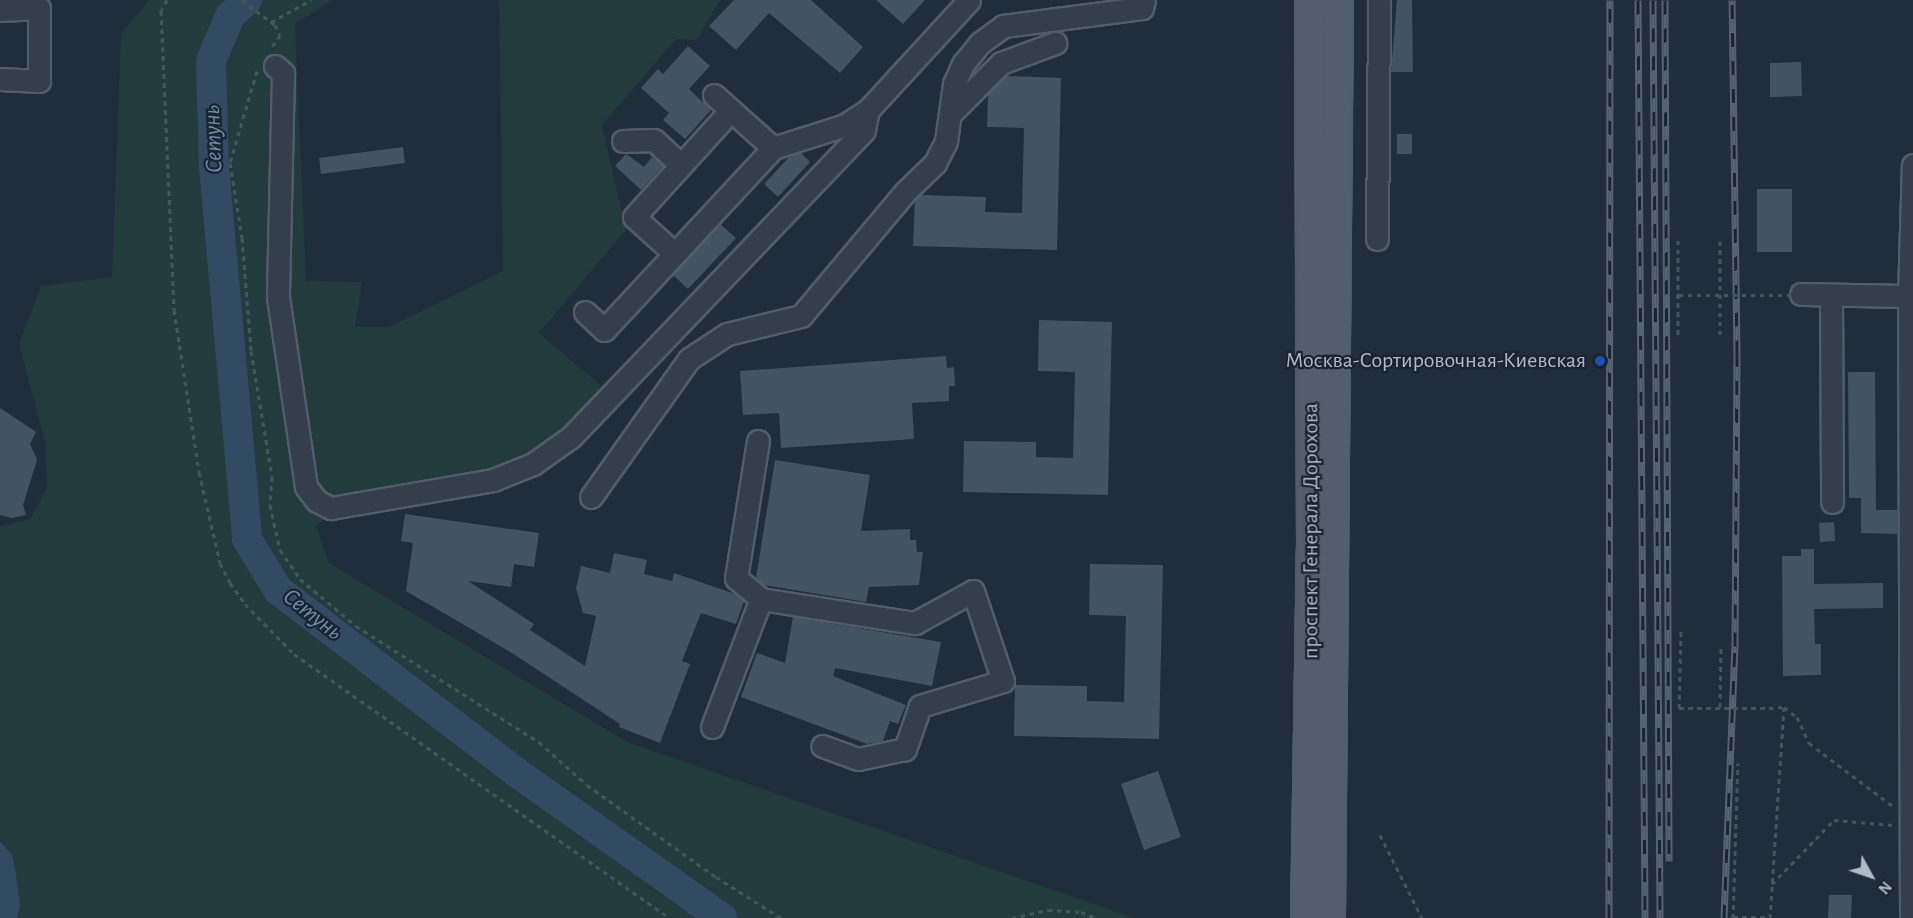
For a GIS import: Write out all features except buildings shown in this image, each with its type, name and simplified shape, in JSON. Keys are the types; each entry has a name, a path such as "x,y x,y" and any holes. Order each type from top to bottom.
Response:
{"main road":[{"name":"проспект Генерала Дорохова","path":"1305,918 1311,549 1310,0"},
{"name":"проспект Генерала Дорохова","path":"1330,918 1338,0"}],"street":[{"path":"585,312 604,330 773,148 845,125 868,110 969,0"},
{"path":"591,497 672,380 697,352 726,334 801,316 905,192 935,163 945,141 954,84 963,64 980,43 1003,26 1143,8 1144,0"},
{"path":"1377,239 1379,0"},
{"path":"0,10 39,8 39,81 0,80"},
{"path":"950,114 1001,63 1055,43"},
{"path":"266,63 283,73 278,297 306,487 317,501 331,508 493,480 533,464 571,437 864,130 868,110"},
{"path":"714,95 773,148"},
{"path":"675,254 634,217 731,110"},
{"path":"623,141 654,140 681,165"},
{"path":"1911,918 1910,296 1913,165"},
{"path":"1795,294 1910,296"},
{"path":"1831,295 1832,502"},
{"path":"758,441 736,578 760,599 915,623 973,591 1003,681 920,706 905,749 858,759 822,746"},
{"path":"712,727 760,599"}],"path":[{"path":"242,0 271,22 280,35 266,63 230,163 242,238 251,351 272,477 270,505 280,550 300,579 356,626 515,726 587,785 716,877 781,918"},
{"path":"271,22 311,0"},
{"path":"1678,240 1678,336"},
{"path":"1720,241 1720,335"},
{"path":"1679,295 1795,294"},
{"path":"1681,631 1679,708 1784,707 1797,717 1809,743 1910,829"},
{"path":"1720,707 1721,646"},
{"path":"1738,763 1733,917 1770,917 1784,707"},
{"path":"1772,884 1834,819 1910,829"},
{"path":"1380,835 1422,918"},
{"path":"1012,918 1048,910 1081,912 1096,918"}],"green space":[{"path":"149,0 333,0 295,24 306,281 362,282 355,327 389,327 503,271 499,0 720,0 697,40 676,39 602,125 626,230 539,333 606,390 546,444 483,474 351,497 316,526 329,563 627,742 1134,918 17,918 20,905 12,855 0,841 0,526 30,519 47,488 45,442 19,344 41,286 112,277 121,34"}],"water":[{"path":"0,841 12,855 15,868 20,905 17,918 0,918"}],"waterway":[{"name":"Сетунь","path":"247,0 230,16 211,61 214,167 247,539 278,590 523,777 722,918"},
{"path":"689,911 701,904"}],"railway":[{"path":"1609,918 1610,0"},
{"path":"1638,0 1645,918"},
{"path":"1653,0 1660,918"},
{"path":"1665,0 1669,861"},
{"path":"1724,918 1735,646 1737,354 1732,0"}],"place":[{"name":"Москва-Сортировочная-Киевская","path":"1600,361"}]}
